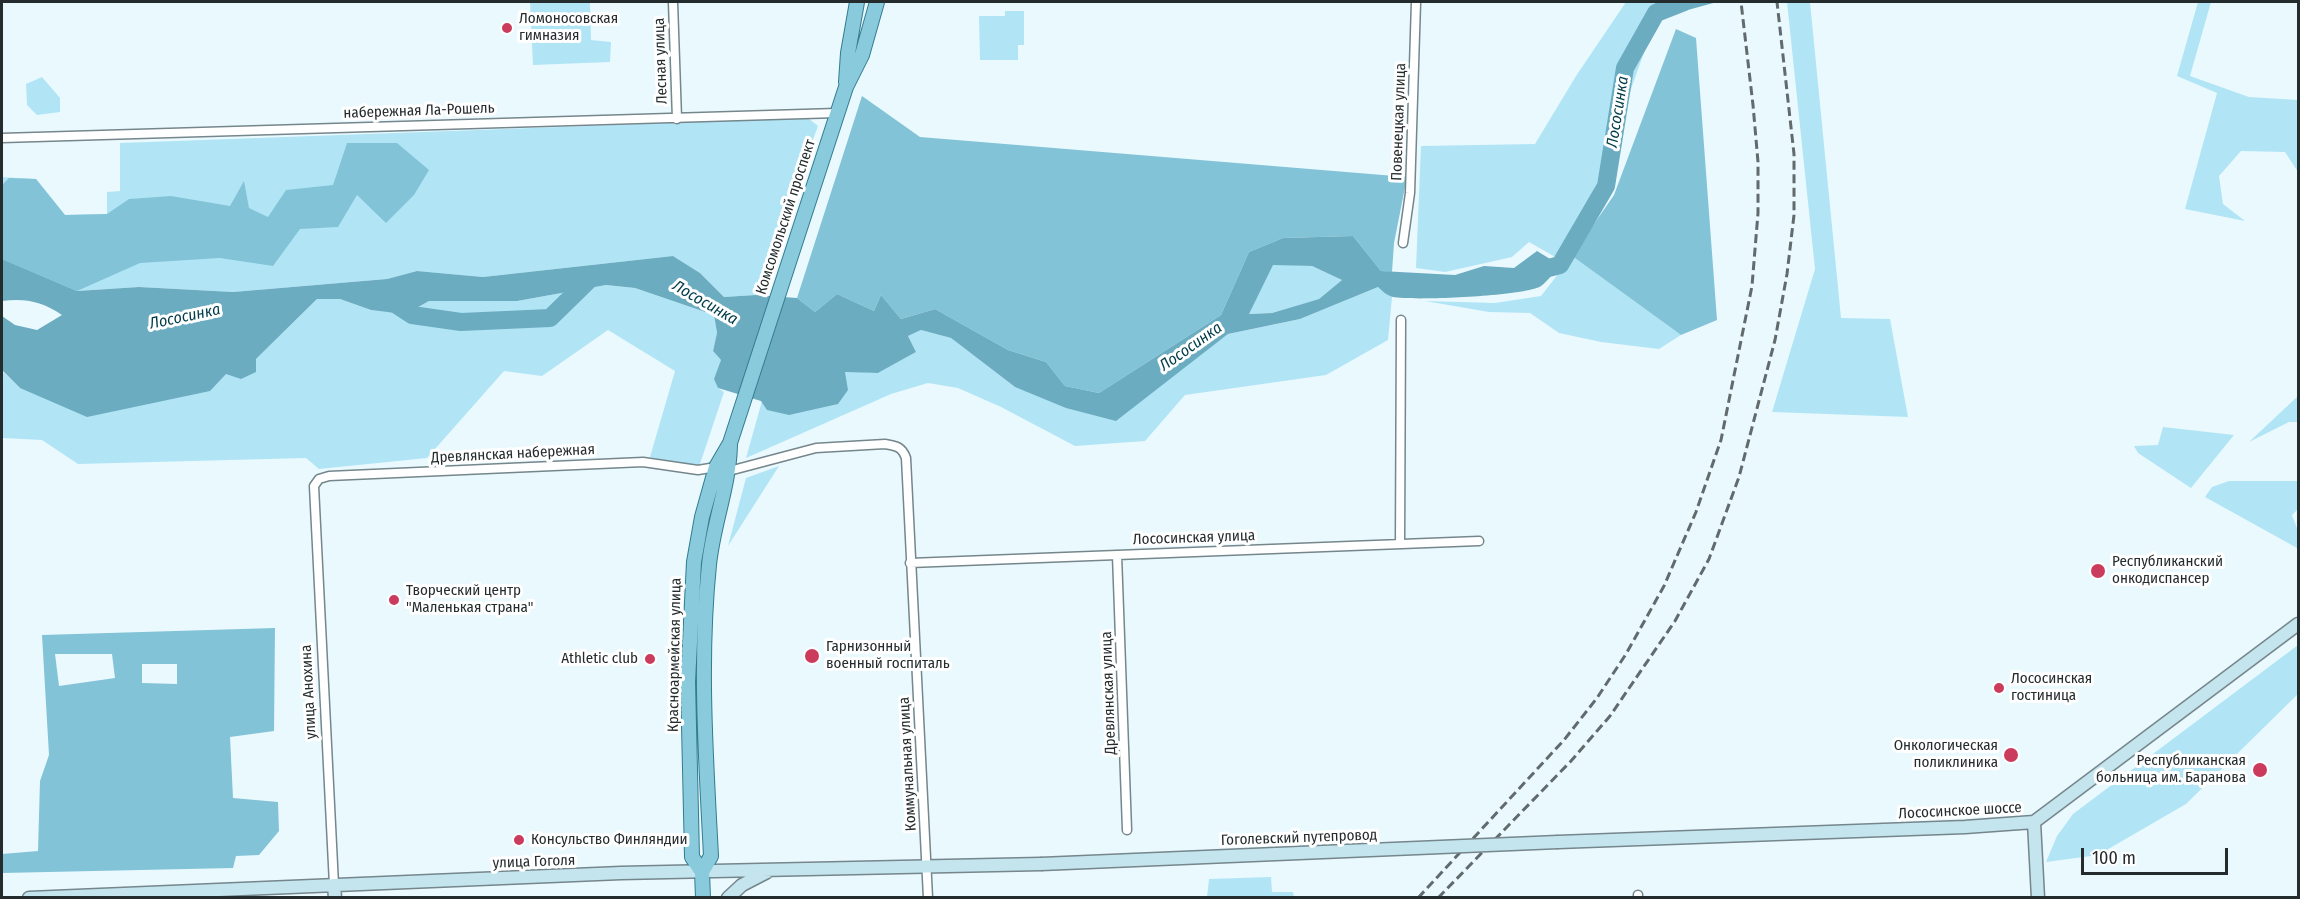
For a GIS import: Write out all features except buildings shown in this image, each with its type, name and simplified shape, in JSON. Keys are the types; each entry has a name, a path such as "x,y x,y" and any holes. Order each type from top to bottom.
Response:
{"main road":[{"name":"Комсомольский проспект","path":"846,87 848,52 857,2"},
{"name":"Комсомольский проспект","path":"735,426 837,113 846,87 862,55 876,4"},
{"name":"Красноармейская улица","path":"703,897 702,872 692,856 688,700 694,562 702,517 723,469 735,426"},
{"name":"Лососинское шоссе","path":"1558,842 1965,827 2034,822 2298,624"},
{"path":"2034,822 2038,897"},
{"name":"Гоголевский путепровод","path":"1041,864 1558,842"},
{"name":"улица Гоголя","path":"29,897 334,891 621,873 1041,864"},
{"path":"728,897 742,885 771,870"}],"street":[{"name":"Лесная улица","path":"673,2 676,119"},
{"path":"857,2 876,4"},
{"name":"Повенецкая улица","path":"1403,243 1410,193 1416,2"},
{"name":"набережная Ла-Рошель","path":"2,138 837,113"},
{"path":"1400,544 1401,320"},
{"name":"Древлянская набережная","path":"314,486 319,479 329,476 643,462 698,470 723,469 816,448 885,444 897,446 903,450"},
{"name":"Коммунальная улица","path":"903,450 906,458 928,897"},
{"name":"улица Анохина","path":"314,486 334,891"},
{"name":"Лососинская улица","path":"910,563 1479,541"},
{"name":"Древлянская улица","path":"1117,555 1127,830"}],"shaded area":[{"path":"530,2 590,2 591,40 611,42 610,62 533,65"},
{"path":"1626,2 1673,2 1657,16 1598,182 1557,258 1529,242 1512,257 1445,272 1416,268 1421,146 1535,144 1576,76"},
{"path":"1787,2 1810,2 1841,318 1890,319 1908,417 1772,412 1815,269"},
{"path":"2198,2 2211,2 2190,76 2249,97 2298,100 2298,172 2285,152 2241,151 2219,176 2223,204 2245,221 2185,209 2217,93 2177,76"},
{"path":"1005,11 1024,11 1024,45 1018,45 1018,60 980,60 979,16 1005,16"},
{"path":"1676,29 1696,38 1717,320 1681,335 1572,256 1614,195"},
{"path":"42,77 60,98 60,112 37,115 27,105 26,84"},
{"path":"862,96 920,137 1407,177 1394,243 1392,272 1381,271 1353,236 1283,238 1249,252 1221,315 1099,393 1065,386 1046,362 1008,350 935,309 901,319 881,295 874,311 837,294 815,312 797,298"},
{"path":"808,118 818,126 756,295 724,297 700,273 673,256 483,277 417,271 387,279 233,292 139,287 77,291 2,259 2,177 36,179 65,215 107,214 107,192 120,191 120,143"},
{"path":"347,143 397,143 429,170 414,195 386,223 357,195 338,227 300,229 273,266 220,258 140,263 77,291 2,259 2,185 9,178 36,179 65,215 107,214 129,199 171,196 230,206 244,181 249,208 268,217 286,190 333,185"},
{"path":"1572,256 1681,335 1659,349 1601,342 1559,333 1530,313 1489,312 1425,301 1495,303 1541,296"},
{"path":"1273,264 1312,266 1342,280 1319,299 1272,313 1248,314"},
{"path":"606,285 635,288 714,315 717,334 713,351 721,360 718,388 724,392 698,470 650,457 675,371 608,330 542,376 504,371 427,458 319,469 306,458 78,464 42,440 2,438 2,371 20,388 226,374 256,359 317,299 340,299 371,310 412,314 413,310 429,301 517,301"},
{"path":"1378,287 1392,297 1388,340 1326,375 1185,395 1145,441 1075,446 1001,407 958,388 928,383 891,394 746,458 762,401 845,371 878,373 916,352 908,336 921,330 951,338 1015,387 1116,420 1228,334 1300,319"},
{"path":"2298,396 2298,422 2289,422 2249,442"},
{"path":"2163,427 2234,435 2191,488 2138,453 2134,446 2158,445"},
{"path":"779,466 728,546 746,478"},
{"path":"2229,481 2298,481 2298,509 2292,515 2298,531 2297,548 2205,497 2212,487"},
{"path":"275,628 274,731 230,737 233,798 278,802 279,831 259,855 236,856 233,868 2,873 2,854 38,851 40,781 49,755 42,635","holes":["55,654 112,654 115,678 59,686","142,664 177,664 177,684 142,683"]},
{"path":"2298,645 2298,694 2186,804 2098,855 2046,862 2057,836 2073,814"},
{"path":"1271,877 1272,892 1293,892 1294,897 1207,897 1209,879"}],"water":[{"path":"1717,2 1662,17 1655,3"},
{"path":"1353,236 1381,271 1455,275 1484,266 1514,268 1537,251 1560,265 1544,284 1531,290 1469,297 1405,298 1391,296 1378,287 1300,319 1228,334 1116,421 1066,408 1015,387 951,338 921,330 908,336 916,352 878,373 845,372 848,390 838,404 789,415 767,410 761,401 718,388 714,379 721,360 713,351 717,333 714,315 635,288 606,285 517,301 429,301 413,310 412,315 371,310 340,299 317,299 256,359 256,372 241,379 226,374 210,391 87,417 20,388 2,370 2,316 15,325 37,330 62,315 47,306 33,302 2,301 2,259 77,291 139,287 233,292 387,279 417,271 483,277 673,256 700,273 724,297 756,295 797,298 815,312 837,294 874,311 881,295 901,319 935,309 1008,350 1046,362 1065,386 1099,393 1221,315 1249,252 1283,238","holes":["1273,265 1312,266 1342,280 1319,299 1272,313 1249,314"]}],"waterway":[{"name":"Лососинка","path":"1537,271 1560,265 1606,186 1625,68 1656,13 1684,2"},
{"name":"Лососинка","path":"392,302 412,315 461,322 550,318 594,275"}],"railway":[{"path":"1418,898 1564,740 1597,698 1626,654 1664,586 1696,512 1721,440 1752,286 1758,213 1758,162 1741,2"},
{"path":"1438,898 1571,761 1610,716 1675,621 1709,559 1739,477 1775,340 1787,274 1794,215 1794,154 1777,2"}],"place":[{"name":"Ломоносовская гимназия","path":"507,28"},
{"name":"Республиканский онкодиспансер","path":"2098,571"},
{"name":"Творческий центр \"Маленькая страна\"","path":"394,600"},
{"name":"Гарнизонный военный госпиталь","path":"812,656"},
{"name":"Athletic club","path":"650,659"},
{"name":"Лососинская гостиница","path":"1999,688"},
{"name":"Онкологическая поликлиника","path":"2011,755"},
{"name":"Республиканская больница им. Баранова","path":"2260,770"},
{"name":"Консульство Финляндии","path":"519,840"}]}
